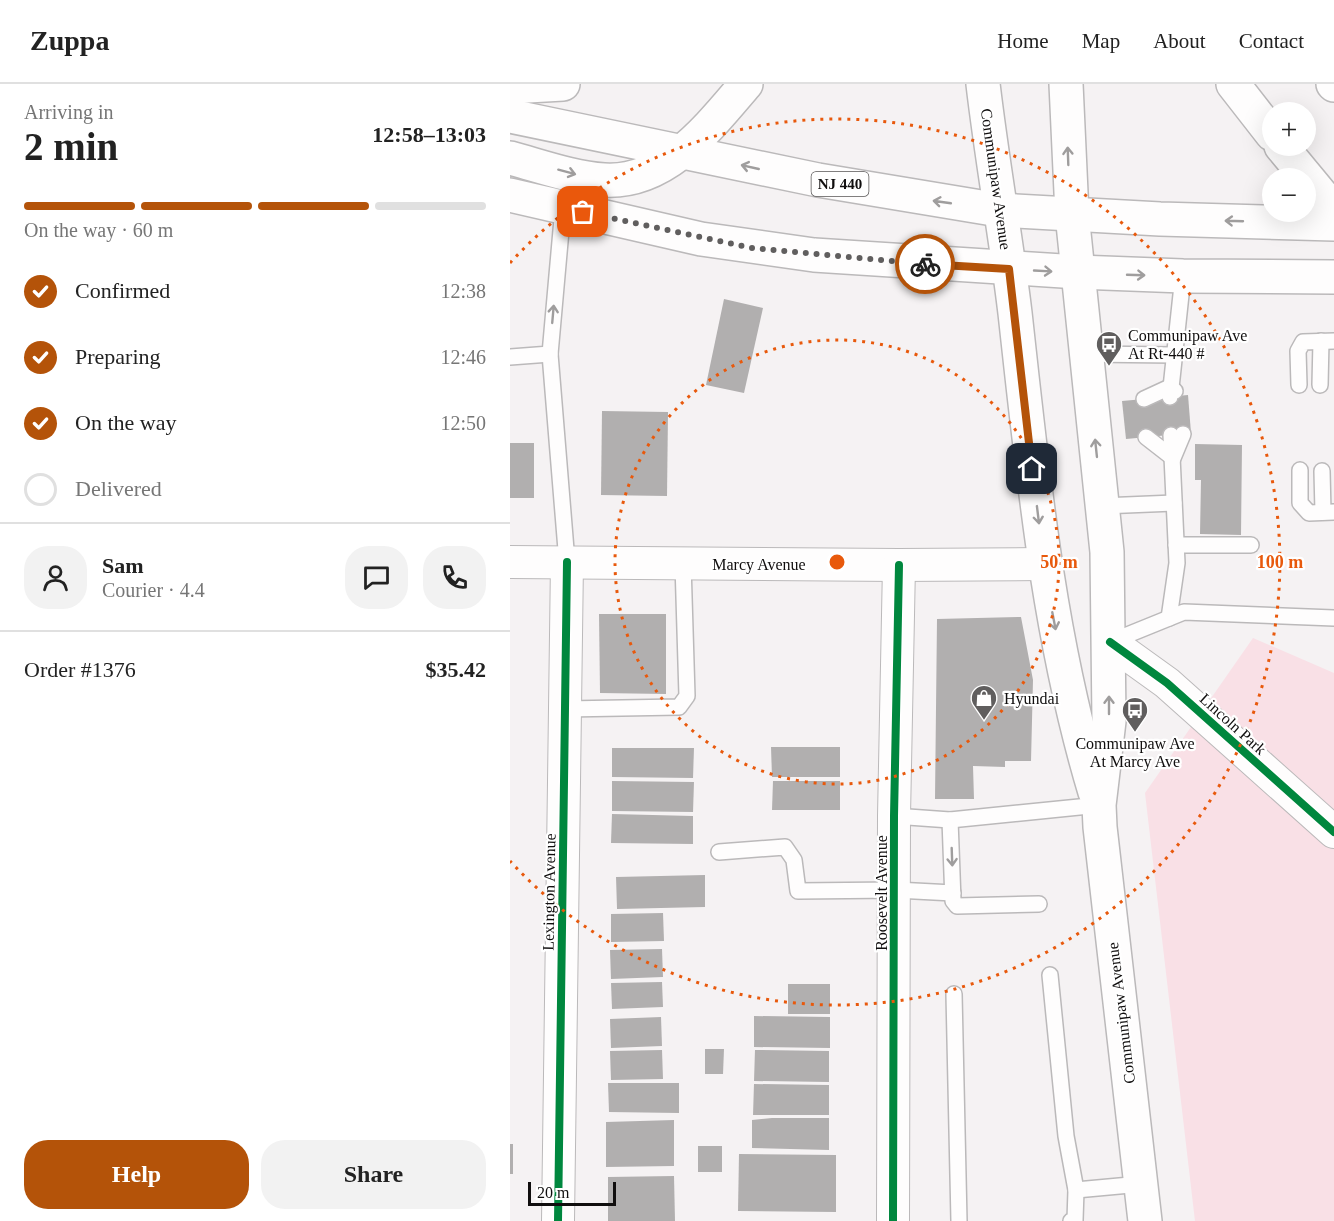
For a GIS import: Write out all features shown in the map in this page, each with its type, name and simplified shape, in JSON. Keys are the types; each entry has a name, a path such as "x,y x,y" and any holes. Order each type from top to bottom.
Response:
{"main road":[{"path":"510,87 563,84"},
{"path":"510,158 587,178 616,181 632,179 653,171 682,151 711,124 746,84"},
{"name":"Communipaw Avenue","path":"983,84 1009,269 1044,564 1074,722 1099,805 1145,1221"},
{"name":"Communipaw Avenue","path":"1066,84 1072,214 1102,506 1110,642 1109,721 1099,805"},
{"path":"1233,84 1262,121"},
{"name":"NJ 440","path":"510,116 818,180 999,210 1334,224"},
{"path":"1289,156 1334,210"},
{"path":"511,202 563,208 752,248 888,262 1078,273 1334,277"}],"street":[{"name":"Marcy Avenue","path":"510,562 1044,564"},
{"name":"Lexington Avenue","path":"558,1221 567,562"},
{"name":"Roosevelt Avenue","path":"893,1221 896,890 894,816 899,565"},
{"name":"Lincoln Park","path":"1110,642 1167,683 1334,832"}],"lane":[{"path":"563,208 550,354 567,562"},
{"path":"1144,399 1174,393 1174,355 1183,276"},
{"path":"1299,385 1298,351 1304,342 1327,341 1320,385"},
{"path":"510,357 550,354"},
{"path":"1086,354 1174,355"},
{"path":"1169,618 1177,563 1173,458 1177,435"},
{"path":"1146,437 1173,458"},
{"path":"1300,470 1300,503 1309,513 1328,512 1322,471"},
{"path":"1102,506 1174,502"},
{"path":"1176,545 1251,545"},
{"path":"565,709 679,707 687,696 683,564"},
{"path":"1110,642 1184,612 1334,618"},
{"path":"894,816 950,820 1099,805"},
{"path":"950,820 953,901 957,906 1039,904"},
{"path":"719,852 785,847 794,860 798,891 896,890 953,893"},
{"path":"1050,975 1066,1136 1076,1190 1075,1220 1071,1221"},
{"path":"954,994 959,1221"},
{"path":"1076,1190 1141,1184"}],"shaded area":[{"path":"1253,638 1334,673 1334,1221 1195,1221 1145,793"}],"building":[{"path":"724,299 763,308 744,393 706,385"},
{"path":"1188,395 1191,433 1126,439 1122,401"},
{"path":"602,411 668,412 667,496 601,495"},
{"path":"510,443 534,443 534,498 510,498"},
{"path":"1195,444 1242,445 1241,535 1200,534 1201,480 1195,480"},
{"path":"599,614 666,614 666,694 600,693"},
{"name":"Hyundai","path":"1021,617 1033,680 1031,761 1005,761 1005,767 973,766 974,799 935,799 937,619"},
{"path":"771,747 840,747 840,777 772,777"},
{"path":"612,748 694,748 693,778 612,777"},
{"path":"612,781 694,782 693,812 612,811"},
{"path":"773,781 840,781 840,810 772,810"},
{"path":"612,814 693,816 693,844 611,843"},
{"path":"705,875 705,907 617,909 616,877"},
{"path":"663,913 664,941 611,942 611,914"},
{"path":"662,949 663,977 611,979 610,950"},
{"path":"662,982 663,1007 612,1009 611,983"},
{"path":"788,984 830,984 830,1014 788,1014"},
{"path":"754,1016 830,1017 830,1048 754,1047"},
{"path":"661,1017 662,1046 611,1048 610,1019"},
{"path":"705,1049 724,1049 723,1074 705,1074"},
{"path":"662,1050 663,1079 611,1080 610,1051"},
{"path":"755,1050 829,1051 829,1082 754,1081"},
{"path":"608,1083 679,1083 679,1113 609,1112"},
{"path":"754,1084 829,1085 829,1115 753,1115"},
{"path":"829,1118 829,1150 752,1148 752,1120"},
{"path":"674,1120 674,1166 606,1167 606,1122"},
{"path":"510,1144 513,1144 513,1174 510,1174"},
{"path":"698,1146 722,1146 722,1172 698,1172"},
{"path":"739,1154 836,1155 836,1212 738,1211"},
{"path":"674,1176 675,1221 608,1221 608,1177"}],"cycle path":[{"path":"558,1221 567,562"},
{"path":"893,1221 894,816 899,565"},
{"path":"1110,642 1167,683 1334,832"}],"way so far":[{"path":"583,212 685,236 752,248 925,264"}],"place":[{"name":"Communipaw Ave At Rt-440 #","path":"1109,367"},
{"name":"Hyundai","path":"984,721"},
{"name":"Communipaw Ave At Marcy Ave","path":"1135,733"}],"route":[{"path":"925,264 1009,269 1032,469"}]}
